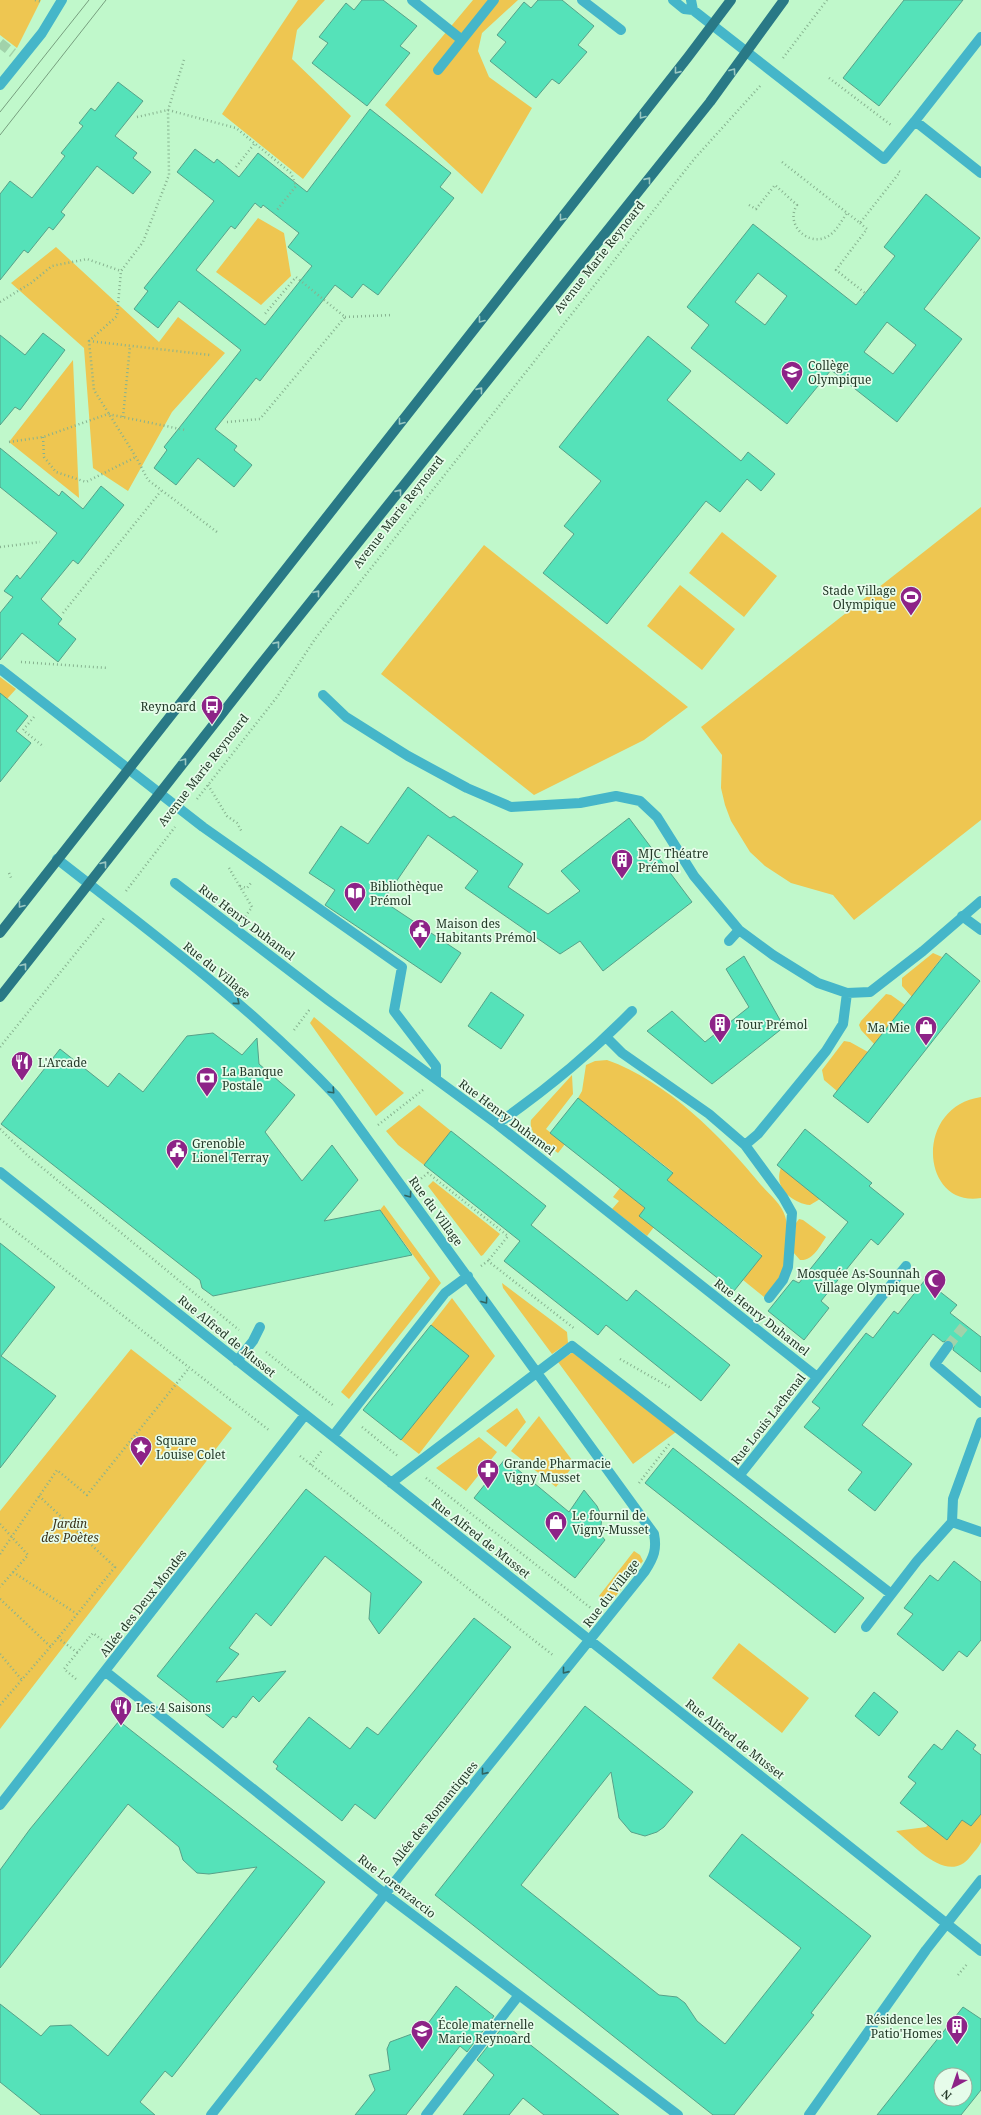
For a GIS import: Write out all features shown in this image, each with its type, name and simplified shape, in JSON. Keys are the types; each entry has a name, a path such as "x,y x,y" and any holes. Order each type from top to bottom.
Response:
{"main road":[{"path":"0,933 688,57 731,0"},
{"name":"Avenue Marie Reynoard","path":"0,997 261,664 710,102 784,0"}],"street":[{"path":"0,85 42,33 62,0"},
{"path":"412,0 462,40"},
{"path":"438,70 494,0"},
{"path":"582,0 621,30"},
{"path":"673,0 684,9 692,5 884,159 981,37"},
{"path":"915,121 981,173"},
{"path":"0,669 203,827 402,966 394,1012 436,1066 436,1079"},
{"path":"323,695 346,717 408,756 467,788 511,806 580,802 616,796 640,801 657,817 694,876 739,930 773,955 818,983 848,994 870,992 923,951 981,901"},
{"name":"Rue du Village","path":"57,859 207,977 284,1043 336,1096 654,1534 656,1546 654,1558 590,1640"},
{"name":"Rue Henry Duhamel","path":"175,883 321,994 497,1124 817,1377"},
{"path":"962,916 981,930"},
{"path":"729,941 739,930"},
{"path":"745,1145 758,1134 826,1051 843,1024 848,994"},
{"path":"497,1124 529,1102 606,1038 632,1011"},
{"path":"606,1038 622,1053 709,1114 745,1145 783,1197 792,1213 788,1267 783,1280 769,1298"},
{"name":"Rue Alfred de Musset","path":"0,1172 981,1951"},
{"name":"Rue Louis Lachenal","path":"739,1476 906,1266"},
{"path":"333,1436 445,1293 468,1276"},
{"path":"237,1361 253,1341 260,1327"},
{"path":"391,1483 572,1346 890,1593"},
{"path":"948,1346 934,1364 981,1403"},
{"name":"Allée des Deux Mondes","path":"0,1805 106,1672 305,1415"},
{"path":"866,1627 890,1593 952,1522 953,1499 981,1422"},
{"path":"952,1522 981,1532"},
{"name":"Allée des Romantiques","path":"211,2115 385,1894 590,1640"},
{"name":"Rue Lorenzaccio","path":"106,1672 385,1894 678,2115"},
{"path":"809,2115 946,1924 981,1880"},
{"path":"426,2115 519,1996"}],"path":[{"path":"35,0 41,1"},
{"path":"781,60 827,0"},
{"path":"89,341 117,316 121,271 143,242 169,176 168,110 184,60"},
{"path":"830,78 859,102 904,134"},
{"name":"Avenue Marie Reynoard","path":"194,802 277,697 320,632 695,158 763,83"},
{"path":"137,117 168,110 236,128 291,173 296,186 278,210"},
{"path":"236,168 255,143"},
{"path":"860,223 900,172 884,159"},
{"path":"782,162 848,213 867,230 836,270 865,293"},
{"path":"749,205 756,209 775,186 796,205 793,218 797,229 805,236 815,239 830,234 848,213"},
{"path":"0,302 31,283 52,266 87,259 121,271"},
{"path":"264,315 296,277 345,317 392,315"},
{"path":"227,422 260,419 345,317"},
{"path":"89,341 210,355"},
{"path":"89,341 94,390 136,456 148,480 217,532"},
{"path":"124,417 130,346"},
{"path":"9,442 43,437 108,414 186,430"},
{"path":"43,437 44,457 56,472 86,482 136,456"},
{"path":"63,613 161,491"},
{"path":"0,547 40,542"},
{"path":"14,662 108,668"},
{"path":"23,730 44,747"},
{"name":"Avenue Marie Reynoard","path":"0,1047 115,905 176,825"},
{"path":"9,873 12,880"},
{"path":"236,930 252,907 240,886"},
{"path":"284,1043 321,994"},
{"path":"381,1122 411,1099"},
{"path":"0,1129 28,1156 253,1341 598,1614"},
{"path":"405,1190 428,1173 508,1236 488,1261 468,1276"},
{"path":"0,1219 272,1433"},
{"path":"488,1261 578,1331"},
{"path":"616,1357 672,1388"},
{"path":"0,1554 57,1470 87,1495 189,1368"},
{"path":"643,1477 680,1430"},
{"path":"300,1456 560,1661"},
{"path":"0,1705 51,1647 115,1567 39,1496"},
{"path":"0,1524 28,1554 0,1587"},
{"path":"13,1572 77,1614"},
{"path":"0,1599 51,1647"},
{"path":"90,1691 64,1670 93,1633 120,1653"},
{"path":"58,1638 78,1653"},
{"path":"0,1654 22,1680"}],"green space":[{"path":"0,0 41,0 17,48 0,35"},
{"path":"298,0 325,0 297,30 292,59 351,116 303,179 222,114"},
{"path":"473,0 518,0 482,33 478,51 489,77 532,108 482,194 385,105"},
{"path":"258,218 284,233 291,276 261,305 216,272"},
{"path":"56,247 159,342 178,317 225,353 172,412 128,491 93,468 84,348 11,283"},
{"path":"73,360 79,498 9,442"},
{"name":"Stade Village Olympique","path":"981,507 981,820 854,920 833,895 791,883 765,866 750,852 731,821 725,805 721,788 722,755 701,727"},
{"path":"722,532 777,576 744,617 689,573"},
{"path":"484,545 688,707 644,740 534,795 381,674"},
{"path":"680,585 735,629 702,670 647,626"},
{"path":"0,677 16,689 7,699 0,693"},
{"path":"933,953 942,957 912,997 902,986 902,978"},
{"path":"886,994 891,995 905,1005 874,1044 861,1030 859,1025"},
{"path":"314,1017 404,1093 376,1116 310,1023"},
{"path":"844,1041 850,1042 868,1052 837,1091 824,1080 822,1070"},
{"path":"607,1060 629,1069 651,1082 692,1112 729,1148 781,1208 785,1216 788,1231 788,1248 785,1264 778,1281 764,1297 743,1280 762,1255 667,1180 673,1172 578,1098 582,1091 586,1065 595,1061"},
{"path":"572,1075 573,1094 546,1129 565,1144 558,1153 539,1140 532,1131 531,1120"},
{"path":"981,1097 981,1198 961,1197 946,1188 937,1173 933,1155 935,1136 944,1118 959,1105"},
{"path":"419,1105 451,1131 424,1165 398,1145 386,1131"},
{"path":"781,1168 820,1199 810,1205 803,1204 791,1197 782,1188 779,1175"},
{"path":"433,1181 500,1234 483,1255 481,1256 428,1186"},
{"path":"620,1188 645,1208 654,1227 647,1236 612,1209 619,1201 613,1197"},
{"path":"384,1205 441,1283 349,1399 341,1392 430,1278 380,1210"},
{"path":"799,1219 803,1220 826,1237 816,1252 805,1260 800,1260 793,1252 796,1223"},
{"path":"502,1283 567,1332 568,1343 552,1354 503,1288"},
{"path":"452,1298 495,1356 419,1454 401,1440 469,1356 431,1325"},
{"name":"Jardin des Poètes","path":"131,1349 232,1428 0,1729 0,1511"},
{"path":"573,1352 676,1432 633,1464 558,1362"},
{"path":"517,1408 526,1422 506,1447 486,1431"},
{"path":"539,1416 575,1464 556,1487 511,1451"},
{"path":"479,1437 497,1452 466,1491 436,1468"},
{"path":"634,1551 640,1555 643,1561 609,1605 599,1596"},
{"path":"739,1643 809,1698 782,1733 712,1678"},
{"path":"981,1804 981,1842 970,1857 961,1865 952,1867 942,1865 932,1860 896,1831 926,1827 928,1825 947,1840 962,1820 971,1826 980,1815"}],"building":[{"path":"362,0 383,0 417,26 400,46 410,53 367,106 312,63 328,43 319,37 346,3 354,10"},
{"path":"538,0 562,0 594,26 578,45 587,52 559,84 552,79 536,98 490,61 506,42 497,35 524,2 531,8"},
{"path":"904,0 963,0 879,106 843,78"},
{"path":"118,82 143,101 115,136 137,153 133,158 151,172 133,194 97,166 61,212 65,215 53,230 49,227 28,253 24,250 0,280 0,194 10,181 32,198 65,156 61,153 83,126 79,123 91,108 95,111"},
{"path":"370,109 451,173 440,187 454,198 378,295 363,284 352,298 335,285 260,381 256,378 215,429 237,446 234,450 252,465 234,487 198,458 176,485 154,468 167,450 164,447 241,350 179,301 158,328 134,309 148,291 144,288 214,201 177,172 195,149 214,163 217,159 239,177 258,153 307,192","holes":["255,203 261,208 263,205 299,233 288,247 312,266 265,325 196,270 231,226 235,229"]},
{"path":"926,194 980,238 924,309 962,339 897,422 831,370 787,424 691,348 709,325 687,307 753,224 856,305 895,256 884,247","holes":["758,273 787,296 765,325 735,302","887,322 916,345 893,374 864,352"]},
{"path":"43,333 65,350 20,410 15,407 0,425 0,335 25,355"},
{"path":"648,336 691,371 667,400 741,461 748,452 775,474 761,491 747,479 720,512 706,501 607,624 543,573 574,534 564,526 601,481 559,447"},
{"path":"0,448 59,496 62,491 83,509 101,486 124,505 78,564 73,560 41,599 62,619 58,624 76,639 58,662 22,633 0,660 0,613 13,597 4,591 17,575 20,579 57,533 0,487"},
{"path":"0,693 28,716 16,731 31,743 0,782"},
{"name":"MJC Théatre Prémol","path":"408,787 450,818 454,816 523,864 508,887 548,914 580,891 561,871 629,818 692,902 603,971 580,941 560,954 465,888 478,871 428,835 383,901 461,953 441,983 325,905 335,890 309,873 341,826 368,844"},
{"path":"946,953 980,981 868,1123 833,1096"},
{"path":"744,956 784,1027 712,1084 647,1031 672,1011 705,1042 749,1007 726,969"},
{"path":"491,992 524,1015 501,1049 468,1026"},
{"name":"Grenoble Lionel Terray","path":"213,1033 242,1055 257,1038 259,1064 295,1095 265,1132 302,1181 332,1145 358,1180 324,1221 380,1210 412,1255 213,1296 202,1288 200,1280 1,1124 60,1049 108,1087 119,1073 143,1092 187,1036"},
{"path":"578,1098 673,1173 667,1180 762,1256 734,1291 639,1216 645,1208 550,1133"},
{"path":"805,1129 872,1183 869,1186 904,1214 878,1245 871,1239 821,1301 829,1308 804,1340 768,1311 793,1280 799,1283 848,1222 777,1165"},
{"path":"451,1131 546,1206 531,1225 627,1301 636,1290 730,1365 701,1401 606,1325 598,1335 504,1261 520,1241 424,1165"},
{"path":"0,1243 55,1287 1,1356 56,1396 0,1468"},
{"path":"925,1280 957,1305 950,1313 981,1337 981,1372 953,1350 954,1346 952,1341 948,1340 943,1342 933,1334 862,1425 912,1464 875,1511 848,1490 862,1472 804,1427 820,1408 812,1402 866,1333 873,1338 894,1311 898,1314"},
{"path":"431,1325 469,1356 401,1440 363,1410"},
{"path":"673,1448 864,1598 835,1633 645,1483"},
{"path":"505,1459 569,1512 584,1490 597,1506 602,1517 600,1534 605,1540 575,1578 474,1498"},
{"path":"306,1489 422,1582 379,1634 369,1619 371,1593 325,1556 271,1626 256,1613 229,1648 239,1654 216,1682 286,1671 259,1702 253,1696 236,1718 233,1716 223,1728 157,1676"},
{"path":"954,1561 981,1582 981,1640 967,1657 959,1651 943,1671 897,1634 913,1614 904,1608 930,1575 938,1581"},
{"path":"474,1618 511,1647 375,1819 355,1804 342,1821 276,1769 278,1766 273,1762 309,1717 350,1749 367,1727 378,1735"},
{"path":"874,1692 898,1712 879,1736 855,1716"},
{"path":"585,1706 693,1792 664,1827 657,1832 645,1836 631,1832 619,1818 611,1772 521,1885 659,1995 677,1997 685,2003 697,2021 725,2044 801,1948 709,1876 742,1834 871,1936 811,2013 814,2015 734,2115 713,2115 435,1895"},
{"path":"119,1721 325,1882 172,2077 165,2071 140,2102 155,2115 41,2115 0,2082 0,2004 41,2036 50,2026 71,2025 108,2056 257,1867 209,1874 197,1873 183,1860 179,1847 128,1804 0,1968 0,1870 30,1829"},
{"path":"957,1730 976,1745 973,1749 981,1755 981,1814 971,1826 962,1820 947,1840 900,1803 916,1783 908,1777 918,1764 934,1744 942,1750"},
{"name":"École maternelle Marie Reynoard","path":"456,1986 494,2016 467,2052 460,2046 406,2115 355,2115 375,2090 369,2075 390,2070 387,2049 390,2042 428,2028 426,2026"},
{"path":"963,2007 981,2019 981,2090 973,2100 973,2067 933,2067 933,2107 967,2107 961,2115 877,2115"},
{"path":"505,2024 619,2115 544,2115 523,2098 509,2115 463,2115 494,2075 477,2060"}],"tunnel":[{"path":"0,43 13,53"},
{"path":"948,1346 965,1325"}],"tram line":[{"path":"0,112 89,0"},
{"path":"0,135 106,0"}],"place":[{"name":"Collège Olympique","path":"792,392"},
{"name":"Stade Village Olympique","path":"911,616"},
{"name":"Reynoard","path":"212,726"},
{"name":"MJC Théatre Prémol","path":"622,880"},
{"name":"Bibliothèque Prémol","path":"355,912"},
{"name":"Maison des Habitants Prémol","path":"420,950"},
{"name":"Tour Prémol","path":"720,1044"},
{"name":"Ma Mie","path":"926,1046"},
{"name":"L'Arcade","path":"22,1082"},
{"name":"La Banque Postale","path":"207,1098"},
{"name":"Grenoble Lionel Terray","path":"177,1170"},
{"name":"Mosquée As-Sounnah Village Olympique","path":"935,1300"},
{"name":"Square Louise Colet","path":"141,1466"},
{"name":"Grande Pharmacie Vigny Musset","path":"488,1490"},
{"name":"Le fournil de Vigny-Musset","path":"556,1542"},
{"name":"Les 4 Saisons","path":"121,1726"},
{"name":"Résidence les Patio'Homes","path":"957,2046"},
{"name":"École maternelle Marie Reynoard","path":"422,2050"}]}
